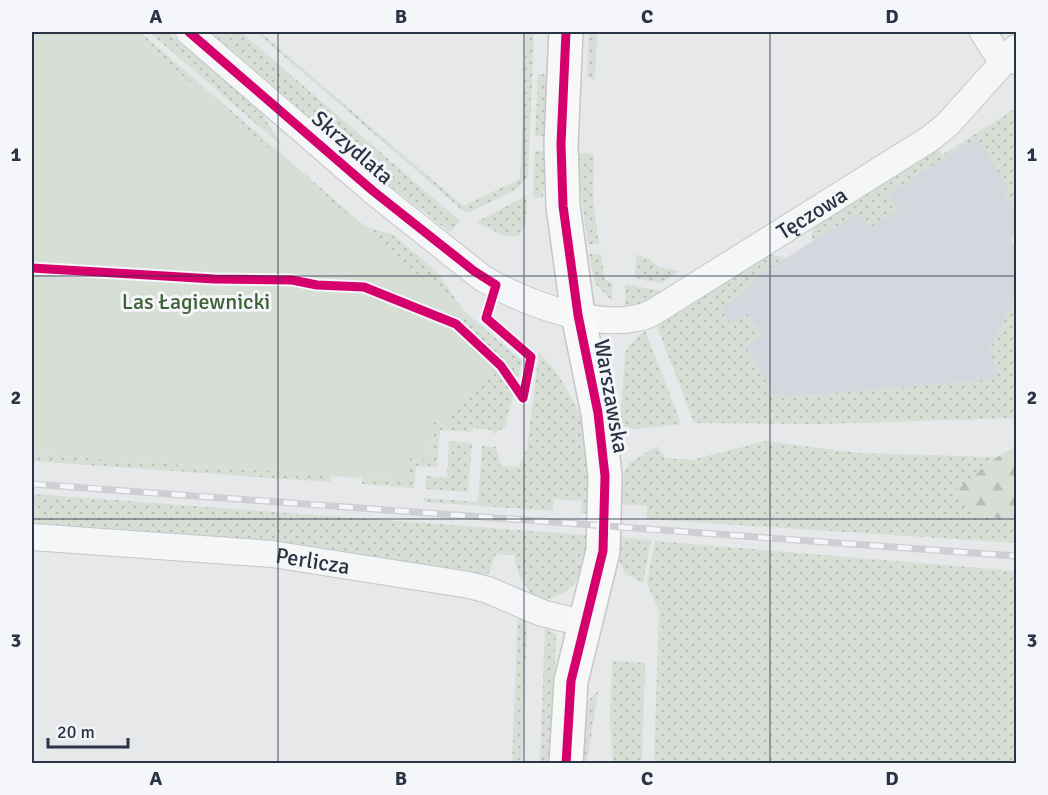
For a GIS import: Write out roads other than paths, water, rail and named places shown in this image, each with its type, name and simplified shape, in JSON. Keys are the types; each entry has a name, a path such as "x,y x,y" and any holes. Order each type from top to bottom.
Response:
{"street":[{"name":"Skrzydlata","path":"189,32 373,191 474,271 496,285 529,300 578,315"},
{"name":"Warszawska","path":"566,32 561,144 562,198 578,315 598,413 605,476 603,551 571,681 566,764"},
{"path":"983,32 995,51 1013,56"},
{"name":"Tęczowa","path":"578,315 617,320 652,314 931,138 948,124 1013,56"},
{"name":"Perlicza","path":"32,537 311,558 469,585 542,613 586,624"}],"railway":[{"path":"32,484 1016,556"}],"park label":[{"name":"Las Łagiewnicki","path":"196,301"}]}
